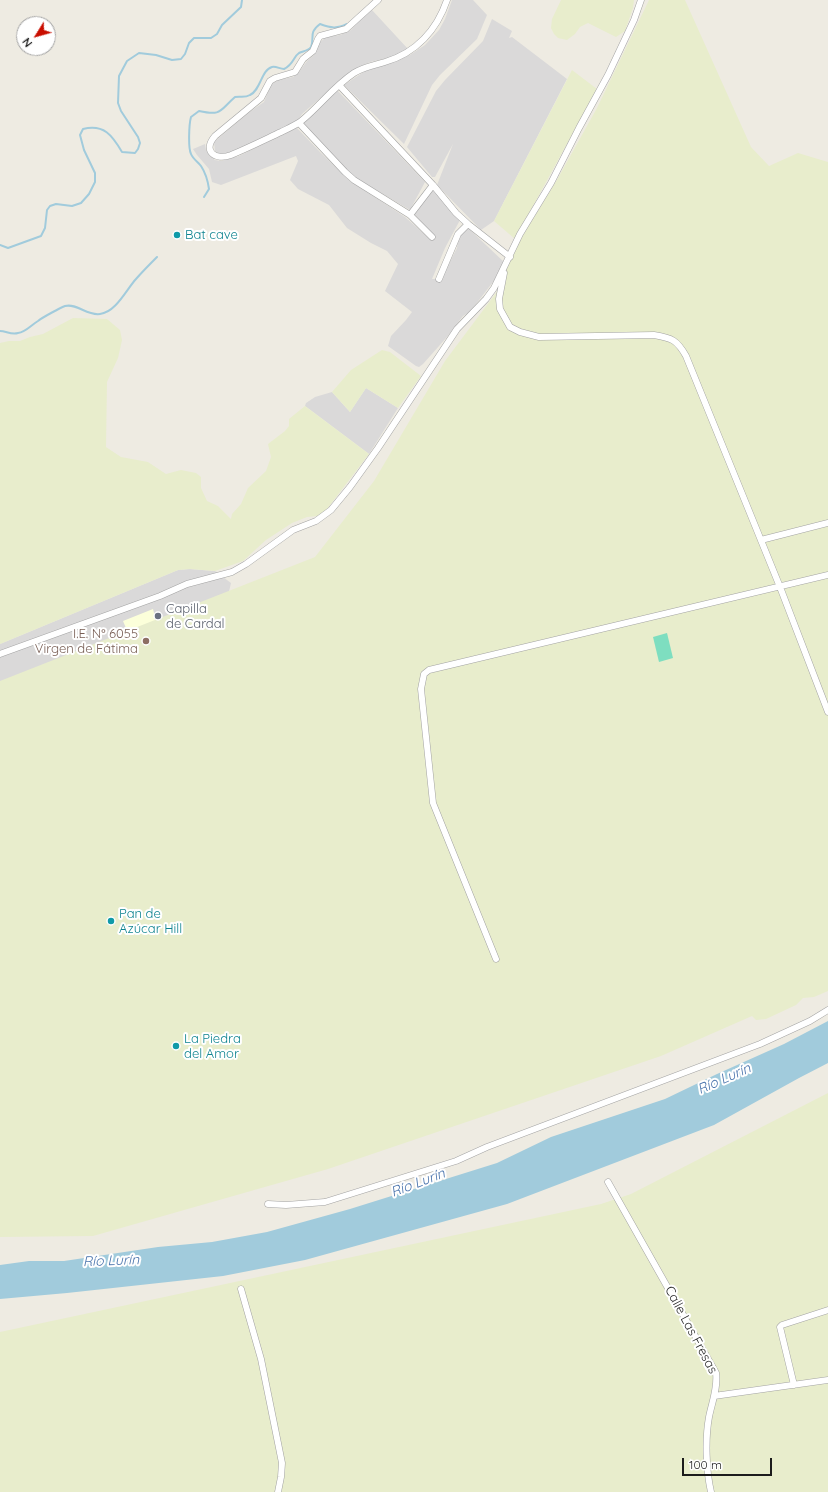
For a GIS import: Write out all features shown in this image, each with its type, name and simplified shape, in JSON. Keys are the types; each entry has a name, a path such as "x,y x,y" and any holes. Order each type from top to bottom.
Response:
{"street":[{"path":"378,0 346,29 320,36 313,51 303,59 295,72 270,81 261,98 215,136 210,142 209,148 216,156 224,157 244,150 299,123 355,72 368,66 399,57 412,50 423,41 433,29 443,12 447,0"},
{"path":"0,654 160,596 187,584 232,572 246,564 263,550 293,530 322,518 331,510 350,487 453,335 486,299 506,265 520,234 551,183 608,75 634,20 641,0"},
{"path":"339,85 433,184 456,213 510,257"},
{"path":"299,123 329,156 354,180 410,215 432,237"},
{"path":"410,215 433,184"},
{"path":"439,279 458,234 468,224"},
{"path":"506,265 499,299 500,309 510,327 520,332 539,337 654,335 669,337 679,345 686,356 761,540 828,712"},
{"path":"761,540 828,522"},
{"path":"496,960 433,803 421,689 424,674 429,670 828,575"},
{"path":"268,1204 286,1205 325,1202 456,1161 487,1147 760,1044 810,1021 828,1010"},
{"name":"Calle Las Fresas","path":"608,1182 716,1373 717,1381 709,1419 707,1439 708,1482 711,1492"},
{"path":"241,1289 261,1360 280,1448 282,1463 278,1492"},
{"path":"794,1385 780,1327 782,1325 828,1310"},
{"path":"714,1396 828,1380"}],"shaded area":[{"path":"452,0 473,0 487,15 477,39 440,75 432,85 404,144 344,85 368,69 410,55 425,45 439,30"},
{"path":"561,0 634,0 633,8 625,31 616,37 588,23 580,27 575,34 567,40 558,38 551,28 552,19"},
{"path":"649,0 685,0 751,147 769,166 798,153 828,162 828,991 814,997 803,998 796,1005 766,1019 756,1020 752,1016 661,1056 328,1169 93,1236 0,1237 0,681 315,557 374,481 445,361 496,293 517,245 558,178 597,108"},
{"path":"372,10 408,49 392,57 370,62 350,72 302,114 294,123 249,145 225,154 220,154 215,151 214,142 248,113 264,102 271,85 278,80 293,77 314,55 319,43 326,37 340,35 351,30 364,15"},
{"path":"492,19 512,31 509,38 512,37 567,79 494,221 481,230 437,185 453,144 435,177 432,177 407,147 436,91 483,41"},
{"path":"572,70 597,89 515,239 494,221"},
{"path":"337,90 425,182 410,210 354,177 302,123"},
{"path":"296,127 349,180 405,217 431,240 434,236 414,214 433,190 460,220 445,248 432,279 441,279 457,248 458,239 462,231 467,227 504,262 496,278 476,304 463,316 447,337 419,367 388,346 391,336 412,312 385,291 398,264 387,251 347,228 329,205 298,189 290,180 298,161 296,156 221,185 212,182 209,169 193,149 205,144 206,150 210,156 215,160 221,161 239,156"},
{"path":"73,318 107,319 120,330 122,340 118,358 107,382 106,447 121,457 148,462 166,474 181,470 196,473 201,477 201,488 207,501 218,506 231,519 232,514 241,504 248,488 266,471 271,457 268,444 285,431 289,426 289,419 305,406 369,454 324,513 318,516 307,517 292,523 266,540 243,561 215,571 190,569 178,570 0,644 0,343 20,341 43,334"},
{"path":"382,350 390,352 421,376 398,408 366,388 350,412 332,392 351,370"},
{"path":"366,388 398,408 369,454 305,406 306,403 315,397 332,392 350,412"},
{"path":"190,569 215,571 231,583 224,613 0,754 0,644 178,570"},
{"name":"I.E. N° 6055 Virgen de Fátima","path":"153,609 166,660 141,664 123,621"},
{"path":"828,1093 828,1492 0,1492 0,1332 601,1204 631,1194"}],"green space":[{"path":"667,633 673,658 659,662 653,637"}],"water":[{"name":"Río Lurín","path":"828,1021 828,1063 714,1125 507,1204 305,1260 223,1276 0,1299 0,1265 29,1261 64,1261 158,1247 212,1242 267,1232 350,1209 497,1163 551,1137 665,1099 784,1044"}],"waterway":[{"path":"0,245 8,248 41,236 45,228 47,210 50,206 56,204 72,206 81,203 89,194 95,182 95,173 84,150 80,135 83,129 97,128 107,132 122,152 135,153 138,149 140,143 138,137 121,111 118,103 119,76 127,61 139,53 156,55 172,60 181,59 185,54 189,43 194,38 211,38 217,34 222,25 241,7 242,0"},
{"path":"204,197 209,189 207,180 202,168 191,154 189,147 191,117 199,111 212,113 220,111 235,97 250,95 257,89 268,69 272,67 284,69 290,65 299,53 311,47 314,30 320,24 334,27 340,27 347,24"},
{"path":"0,331 13,334 21,332 44,317 65,306 74,306 95,314 106,312 116,305 136,279 157,257"}],"place":[{"name":"Bat cave","path":"177,235"},
{"name":"Capilla de Cardal","path":"158,616"},
{"name":"I.E. N° 6055 Virgen de Fátima","path":"146,641"},
{"name":"Pan de Azúcar Hill","path":"111,921"},
{"name":"La Piedra del Amor","path":"176,1046"}]}
